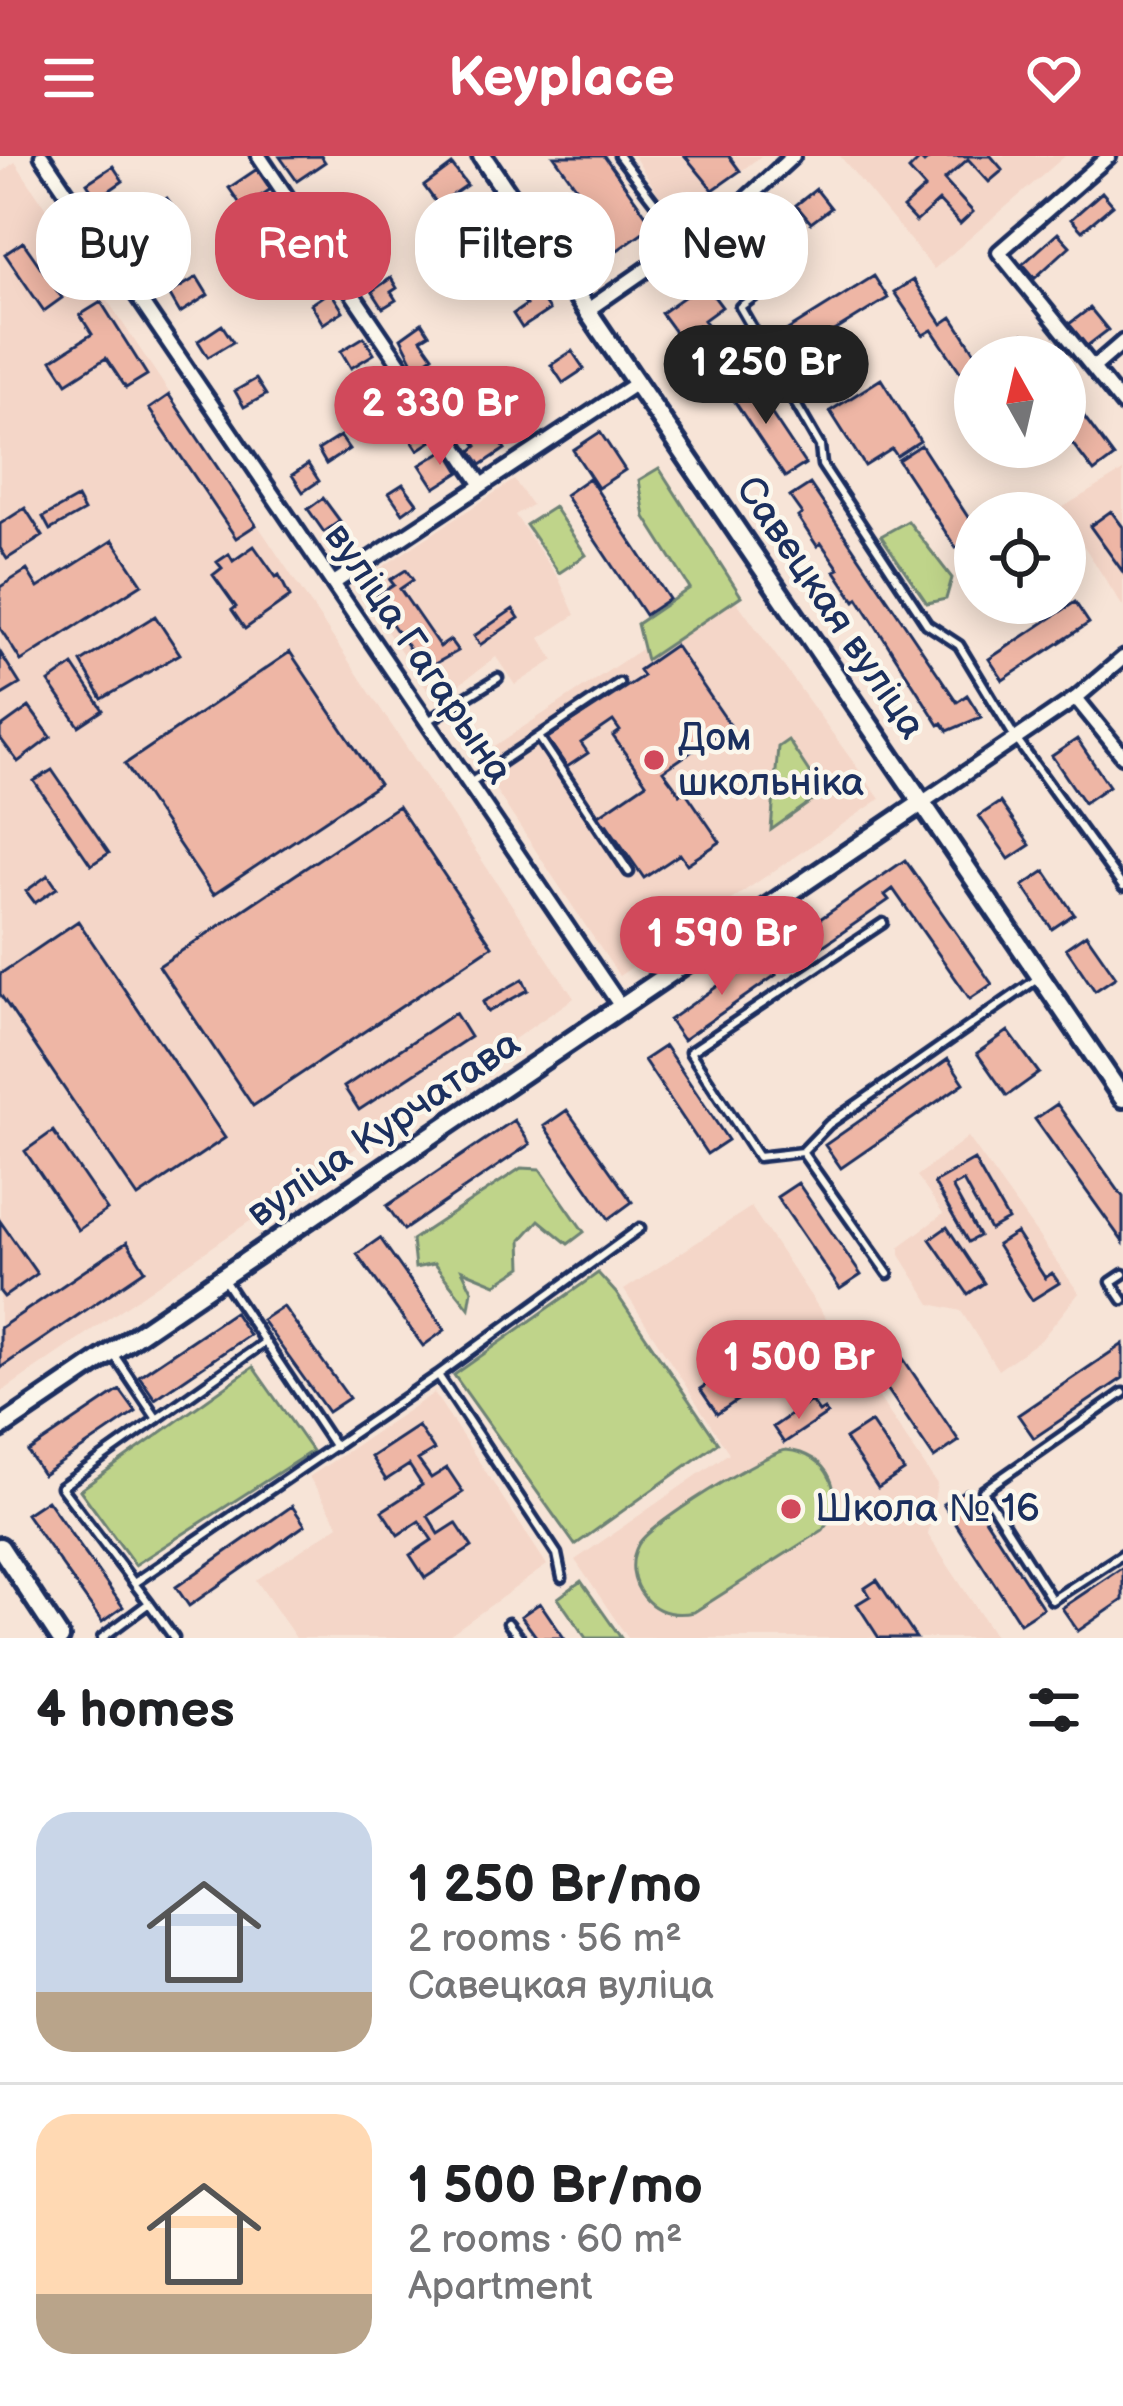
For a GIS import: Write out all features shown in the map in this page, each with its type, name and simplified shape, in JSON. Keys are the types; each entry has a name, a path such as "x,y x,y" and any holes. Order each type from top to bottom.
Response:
{"main road":[{"name":"Савецкая вуліца","path":"482,156 1123,1098"},
{"name":"вуліца Курчатава","path":"0,1428 923,802"},
{"path":"0,1547 60,1638"}],"street":[{"name":"вуліца Гагарына","path":"42,156 622,1008"},
{"path":"259,156 482,485"},
{"path":"754,192 793,156"},
{"path":"1109,156 1000,252 1123,405"},
{"path":"589,309 639,274"},
{"path":"1094,368 1123,342"},
{"path":"334,583 638,382"},
{"path":"923,802 1076,698 1123,658"},
{"path":"1076,698 1123,756"}],"lane":[{"path":"620,156 647,192"},
{"path":"750,300 740,307 749,328 820,446 822,465 927,624 959,645 1016,739 1123,887"},
{"path":"428,722 498,678"},
{"path":"470,783 619,683"},
{"path":"539,737 629,872"},
{"path":"883,923 690,1052 758,1157 802,1152 829,1124 1041,977"},
{"path":"802,1152 888,1274"},
{"path":"134,1583 439,1376 640,1228"},
{"path":"1123,1274 1111,1282 1123,1300"},
{"path":"222,1278 335,1447"},
{"path":"174,1638 61,1487 265,1342"},
{"path":"112,1352 157,1418"},
{"path":"439,1376 557,1553 562,1578"},
{"path":"1123,1394 982,1491 1052,1600 1123,1554"},
{"path":"102,1638 149,1603"},
{"path":"508,1622 520,1638"}],"shaded area":[{"path":"634,156 761,156 713,192 657,192"},
{"path":"840,156 1065,156 934,269"},
{"path":"15,162 36,193 36,300 107,300 574,998 0,1393 0,173"},
{"path":"1123,471 1123,607 1086,549 1086,493"},
{"path":"514,480 532,505 515,515 559,579 575,615 540,638 554,660 515,685 496,657 436,702 355,585"},
{"name":"Дом школьніка","path":"729,591 880,799 619,976 475,759"},
{"path":"968,1137 1079,1293 1041,1340 998,1370 961,1311 931,1304 900,1255 900,1246 943,1214 917,1176"},
{"name":"Школа № 16","path":"751,1207 937,1484 928,1535 996,1638 628,1638 575,1560 729,1453 624,1290"},
{"path":"434,1393 547,1565 445,1638 296,1638 256,1580 339,1525 309,1477"}],"green space":[{"path":"659,468 741,596 646,660 637,624 690,588 645,517 639,480"},
{"path":"554,507 586,555 559,573 526,525"},
{"path":"908,521 952,578 946,599 927,603 881,536"},
{"path":"788,740 823,793 771,830 778,747"},
{"path":"521,1168 540,1169 584,1232 568,1244 539,1220 521,1240 522,1267 496,1284 462,1270 472,1290 469,1308 434,1264 415,1268 412,1240"},
{"path":"598,1273 718,1443 575,1545 454,1375"},
{"path":"253,1367 312,1451 135,1565 80,1490"},
{"path":"786,1450 813,1459 830,1478 834,1503 823,1530 694,1612 667,1612 649,1602 633,1572 635,1552 647,1535 707,1492"},
{"path":"581,1581 621,1638 586,1638 558,1598"}],"building":[{"path":"321,156 325,162 297,181 280,157"},
{"path":"554,156 604,156 639,205 639,235 615,252 615,192 580,192"},
{"path":"685,156 729,156 740,171 713,190"},
{"path":"932,156 991,156 1003,170 989,182 968,159 944,180 973,212 960,224 939,201 916,222 903,208 925,188 909,170 920,159 924,163"},
{"path":"452,165 467,185 457,192 428,192 424,186"},
{"path":"113,166 123,181 107,192 93,192 87,183"},
{"path":"257,169 271,189 232,192 229,188"},
{"path":"816,189 831,208 811,223 808,219 808,195"},
{"path":"1102,192 1113,205 1082,231 1071,219"},
{"path":"1058,233 1070,246 1035,278 1023,264"},
{"path":"23,242 36,261 36,299 5,254"},
{"path":"874,276 888,298 799,353 786,331"},
{"path":"197,277 208,295 180,313 172,300 191,300 191,281"},
{"path":"913,280 942,324 952,317 964,336 954,336 954,363 932,330 923,335 894,292"},
{"path":"391,292 396,300 383,308 378,300 391,300"},
{"path":"36,300 59,300 44,311"},
{"path":"336,300 343,311 323,324 311,304"},
{"path":"523,300 542,300 549,310 522,328 513,314 526,305"},
{"path":"680,300 717,300 722,307 704,320 721,343 696,361 661,313"},
{"path":"101,302 147,375 126,388 106,358 67,383 52,360 92,334 80,315"},
{"path":"1090,308 1108,330 1087,346 1086,336 1079,336 1069,324"},
{"path":"422,323 429,334 421,339 433,356 416,368 401,338"},
{"path":"222,325 233,342 208,357 198,341"},
{"path":"364,337 374,354 351,368 341,351"},
{"path":"572,351 584,369 563,383 551,365"},
{"path":"747,377 805,464 785,477 727,390"},
{"path":"256,379 266,395 244,407 235,391"},
{"path":"881,379 920,441 897,456 892,449 865,466 830,411"},
{"path":"392,381 405,400 389,411 376,391"},
{"path":"169,395 256,525 236,538 149,409"},
{"path":"425,417 438,437 418,450 405,430"},
{"path":"1086,419 1114,457 1094,472 1086,462"},
{"path":"482,426 505,449 481,465 471,451 477,446 469,435"},
{"path":"600,432 625,470 598,488 573,450"},
{"path":"340,436 349,449 326,464 318,450"},
{"path":"921,445 954,496 954,545 898,460"},
{"path":"446,449 460,472 435,488 420,465"},
{"path":"308,464 319,481 303,492 292,475"},
{"path":"589,478 669,599 645,615 565,495"},
{"path":"403,484 417,503 403,513 389,493"},
{"path":"810,484 957,702 967,695 981,717 948,731 939,725 858,598 855,601 835,571 839,569 798,517 802,514 790,497"},
{"path":"77,498 84,511 50,530 43,517"},
{"path":"323,498 340,521 324,532 308,509"},
{"path":"25,508 43,536 7,559 0,548 0,524"},
{"path":"1111,511 1123,527 1123,572 1090,526"},
{"path":"113,540 142,584 21,661 0,628 0,587 27,570 38,588"},
{"path":"254,546 279,575 290,597 245,629 213,575 222,568 217,562 229,554 233,561"},
{"path":"406,570 413,580 400,589 440,647 450,640 458,651 424,670 374,598"},
{"path":"513,609 519,618 480,645 474,636"},
{"path":"155,616 180,654 102,699 81,662"},
{"path":"1086,618 1089,623 1003,680 989,659 1042,624 1086,624"},
{"name":"Дом школьніка","path":"675,645 730,725 663,771 680,794 685,791 720,842 687,864 680,854 644,878 607,825 603,828 596,817 646,783 613,736 620,731 613,721 581,743 588,753 567,767 547,738 643,676 639,670"},
{"path":"0,652 20,684 0,696"},
{"path":"290,652 379,784 213,895 125,764"},
{"path":"73,665 103,710 79,726 49,682"},
{"path":"29,707 51,737 18,762 0,738 0,728"},
{"path":"1077,739 1109,786 1084,803 1052,756"},
{"path":"52,770 109,853 91,865 34,781"},
{"path":"1000,802 1030,845 1009,859 979,816"},
{"path":"398,806 492,946 253,1106 159,966"},
{"path":"905,860 992,984 970,999 893,889 885,895 889,900 797,964 784,944"},
{"path":"1045,871 1074,914 1052,929 1023,886"},
{"path":"48,875 57,888 35,903 26,891"},
{"path":"78,921 225,1138 138,1197 0,994 0,974"},
{"path":"1086,934 1116,977 1095,991 1066,948"},
{"path":"762,955 776,975 683,1040 669,1020"},
{"path":"523,979 528,990 488,1012 483,1002"},
{"path":"455,1013 470,1037 359,1110 344,1087"},
{"path":"1008,1031 1039,1073 1007,1096 977,1053"},
{"path":"665,1046 728,1140 707,1154 644,1060"},
{"path":"948,1059 964,1083 841,1168 825,1145"},
{"path":"1057,1104 1123,1197 1123,1242 1035,1119"},
{"path":"567,1110 632,1202 609,1219 544,1126"},
{"path":"514,1120 530,1144 404,1230 387,1206"},
{"path":"53,1131 107,1210 78,1230 25,1151"},
{"path":"974,1160 1008,1220 990,1230 963,1181 952,1187 979,1236 968,1242 934,1183"},
{"path":"798,1183 861,1275 840,1289 777,1197"},
{"path":"0,1221 37,1274 4,1297 0,1292"},
{"path":"947,1227 984,1283 968,1294 930,1239"},
{"path":"1016,1233 1045,1278 1052,1273 1059,1283 1032,1300 997,1245"},
{"path":"380,1238 445,1330 423,1346 357,1254"},
{"path":"127,1242 145,1270 0,1368 0,1328"},
{"path":"283,1306 349,1398 328,1412 262,1320"},
{"path":"234,1312 249,1335 155,1399 139,1376"},
{"path":"793,1327 810,1351 717,1414 700,1389"},
{"path":"1123,1344 1123,1378 1034,1438 1018,1415"},
{"path":"896,1348 959,1441 934,1458 871,1365"},
{"path":"120,1390 136,1412 43,1475 28,1452"},
{"path":"811,1401 827,1414 784,1443 773,1427"},
{"path":"871,1422 904,1471 878,1488 845,1439"},
{"path":"418,1426 434,1450 418,1460 431,1478 447,1468 463,1492 428,1516 439,1534 456,1523 472,1547 425,1578 410,1555 432,1540 419,1521 398,1535 382,1511 422,1485 409,1465 386,1480 371,1457"},
{"path":"966,1489 1043,1608 1020,1623 943,1504"},
{"path":"47,1500 123,1607 102,1622 26,1514"},
{"path":"292,1506 305,1525 189,1606 176,1587"},
{"path":"1123,1567 1123,1600 1078,1631 1062,1608"},
{"path":"877,1580 916,1638 879,1638 857,1604 870,1596 865,1588"},
{"path":"540,1603 564,1638 537,1638 521,1616"}],"place":[{"name":"Дом школьніка","path":"654,760"},
{"name":"Школа № 16","path":"791,1509"}]}
